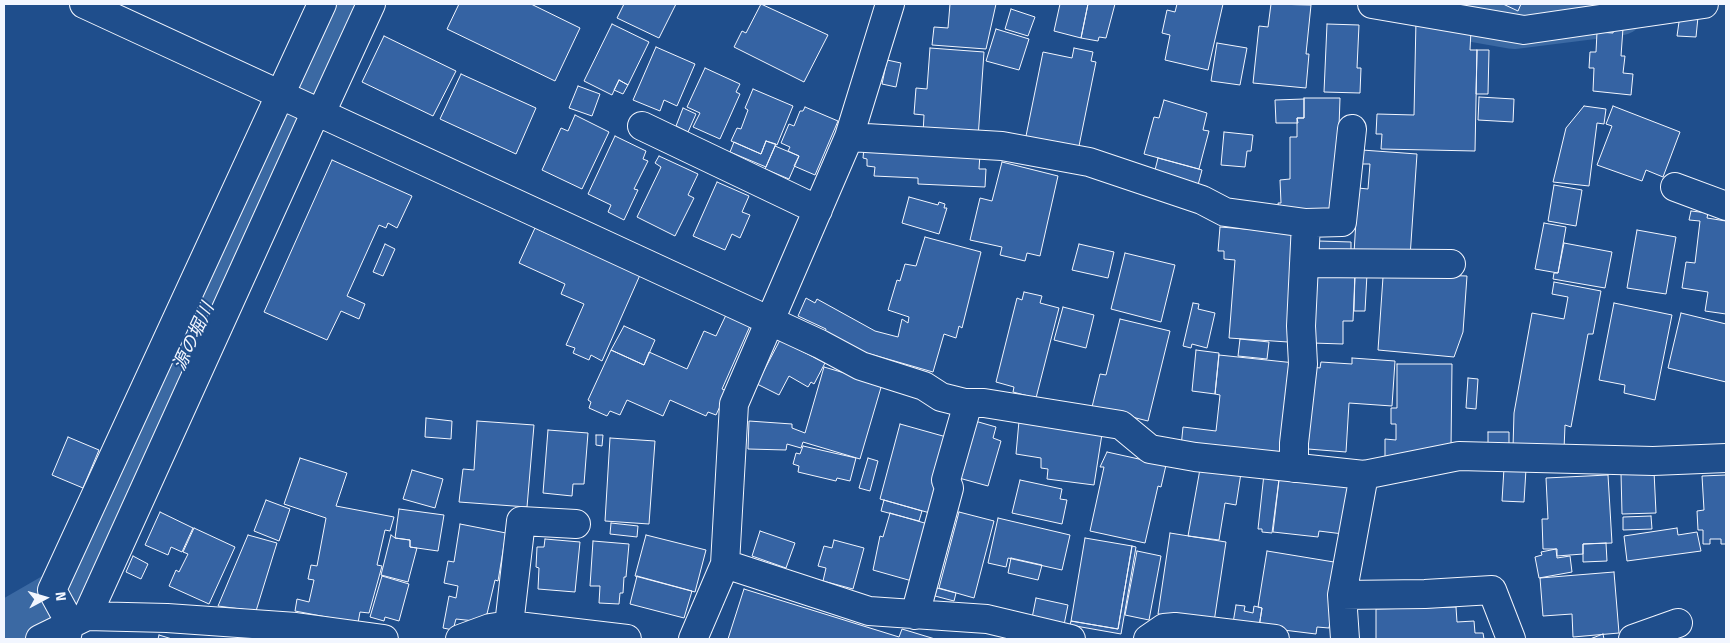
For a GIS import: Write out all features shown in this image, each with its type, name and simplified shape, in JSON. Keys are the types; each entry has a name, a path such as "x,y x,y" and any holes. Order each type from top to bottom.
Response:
{"street":[{"path":"84,4 820,344 861,366 924,386 941,397 968,403 1121,425 1150,449 1195,457 1364,475 1460,456 1653,461 1726,458"},
{"path":"73,625 52,590 322,4"},
{"path":"73,625 317,111 371,4"},
{"path":"694,639 725,564 734,404 771,322 849,137 890,4"},
{"path":"1372,4 1524,30 1704,4"},
{"path":"642,126 818,210"},
{"path":"849,137 1002,146 1089,162 1202,200 1225,212 1306,223 1342,222 1352,129"},
{"path":"1675,187 1726,206"},
{"path":"1294,468 1294,443 1303,364 1301,326 1306,223"},
{"path":"1304,263 1451,264"},
{"path":"915,614 949,488 946,480 968,403"},
{"path":"1345,639 1342,595 1364,475"},
{"path":"509,625 521,521 576,524"},
{"path":"725,564 869,611 987,619 1007,632 1071,639"},
{"path":"1342,595 1425,594 1492,590 1511,639"},
{"path":"40,639 73,625 167,618 233,631 296,627 384,639"},
{"path":"1633,639 1678,623"},
{"path":"460,639 490,628 509,625 627,639"},
{"path":"1148,639 1164,628 1175,627 1275,639"}],"building":[{"path":"459,4 531,4 580,28 555,81 447,29"},
{"path":"624,4 676,4 659,38 617,18"},
{"path":"761,4 828,35 804,82 734,47 742,31 746,33"},
{"path":"950,4 996,4 986,49 932,45 934,27 948,28"},
{"path":"1060,4 1088,4 1081,38 1054,31"},
{"path":"1088,4 1115,4 1106,38 1099,37 1098,41 1081,38"},
{"path":"1177,4 1223,4 1208,70 1165,60 1170,35 1162,33 1167,10 1175,12"},
{"path":"1271,4 1311,5 1306,54 1309,54 1306,88 1253,83 1259,26 1268,27"},
{"path":"1503,4 1521,4 1518,11"},
{"path":"1011,9 1035,17 1028,36 1005,29"},
{"path":"1680,15 1698,17 1696,37 1677,36"},
{"path":"1416,20 1471,30 1470,50 1477,50 1475,151 1381,149 1382,134 1376,134 1377,114 1414,115"},
{"path":"612,24 649,42 628,85 619,80 612,95 584,81"},
{"path":"1327,24 1359,25 1357,68 1361,68 1360,93 1324,92"},
{"path":"1614,28 1623,28 1621,56 1625,56 1623,73 1633,74 1631,95 1593,91 1594,68 1589,68 1590,52 1596,52 1597,32 1613,33"},
{"path":"996,29 1029,39 1019,70 986,61"},
{"path":"384,36 456,71 433,116 362,82"},
{"path":"1217,43 1247,48 1240,85 1211,81"},
{"path":"656,47 695,64 677,106 664,100 660,111 633,100"},
{"path":"930,48 984,52 978,138 923,134 924,115 914,114 916,88 927,89"},
{"path":"1074,48 1093,52 1091,61 1096,62 1078,151 1025,141 1043,52 1072,58"},
{"path":"1477,50 1489,50 1488,94 1476,94"},
{"path":"887,60 901,63 896,87 882,84"},
{"path":"705,68 740,84 736,92 740,94 720,139 693,127 700,113 687,107"},
{"path":"461,74 536,108 516,154 440,119"},
{"path":"619,80 628,85 623,94 614,90"},
{"path":"578,86 600,94 592,116 569,108"},
{"path":"753,89 793,106 777,145 766,141 761,154 731,141 737,128 741,129 748,110 745,108"},
{"path":"1479,97 1514,99 1513,122 1478,120"},
{"path":"1304,98 1340,98 1336,215 1279,212 1278,203 1281,203 1280,180 1290,179 1290,137 1297,137 1297,118 1304,118"},
{"path":"1304,99 1304,118 1297,118 1298,123 1276,123 1275,100"},
{"path":"1164,100 1207,113 1203,130 1209,131 1199,169 1144,154 1154,117 1159,118"},
{"path":"1584,106 1606,109 1604,124 1597,123 1589,186 1553,182 1566,128"},
{"path":"1613,106 1680,132 1663,177 1646,170 1642,181 1597,165 1612,126 1606,124"},
{"path":"805,107 838,121 815,175 794,166 799,156 788,151 790,147 781,143 789,124 794,126 800,111 803,111"},
{"path":"683,108 696,114 688,132 676,126"},
{"path":"575,115 609,132 582,189 542,170 561,128 568,131"},
{"path":"1224,132 1253,135 1251,151 1247,151 1245,167 1221,165"},
{"path":"615,136 646,151 643,159 648,161 634,189 638,190 624,220 608,212 611,205 588,194"},
{"path":"766,141 776,144 766,167 730,152 734,142 761,154"},
{"path":"775,146 799,156 789,179 765,169"},
{"path":"864,148 980,154 979,169 986,169 985,187 918,184 918,178 874,176 875,167 867,166 867,159 863,158"},
{"path":"1362,150 1417,154 1410,257 1354,253 1358,188 1368,189 1370,164 1361,164"},
{"path":"659,156 698,174 688,195 694,198 675,236 637,217 661,167 655,163"},
{"path":"1158,158 1202,170 1198,185 1155,170"},
{"path":"332,160 412,196 397,228 388,223 386,228 379,225 347,296 365,304 359,319 341,311 327,340 264,312"},
{"path":"1002,162 1058,176 1040,256 1027,253 1025,261 1000,255 1002,247 970,240 980,198 992,201"},
{"path":"717,182 749,196 742,212 750,215 740,238 732,234 725,250 693,236"},
{"path":"1554,185 1582,190 1576,226 1548,221"},
{"path":"909,197 938,205 939,202 945,204 944,208 947,208 939,234 902,223"},
{"path":"1691,211 1708,213 1707,218 1726,221 1726,314 1705,311 1708,292 1682,288 1686,262 1695,263 1700,221 1689,220"},
{"path":"1544,223 1566,227 1558,273 1535,269"},
{"path":"1220,227 1296,233 1288,342 1229,338 1235,260 1224,259 1224,251 1218,251"},
{"path":"535,228 640,275 602,361 591,355 589,360 573,353 575,348 566,345 584,304 561,294 565,284 519,263"},
{"path":"1637,230 1676,237 1666,294 1627,288"},
{"path":"925,237 981,252 962,328 959,326 956,338 944,334 933,372 863,352 825,333 826,329 798,316 806,298 815,303 817,299 875,331 898,337 902,319 908,323 909,317 888,310 897,280 900,281 905,264 916,266"},
{"path":"1319,241 1351,242 1351,252 1319,250"},
{"path":"1564,243 1612,252 1605,288 1553,279 1554,273 1558,273"},
{"path":"385,244 395,249 383,276 373,272"},
{"path":"1079,244 1114,252 1108,278 1072,270"},
{"path":"1125,253 1175,265 1161,322 1111,309"},
{"path":"1315,273 1355,274 1353,321 1343,321 1343,344 1312,343"},
{"path":"1355,273 1367,274 1365,311 1354,311"},
{"path":"1467,276 1463,332 1454,357 1378,350 1383,277"},
{"path":"1554,282 1601,291 1593,334 1588,334 1571,427 1565,425 1564,450 1513,447 1514,413 1532,313 1564,319 1568,297 1552,294"},
{"path":"1024,292 1042,296 1040,303 1059,308 1036,398 1013,392 1014,387 996,382 1017,298 1022,300"},
{"path":"1193,303 1199,304 1198,309 1215,313 1207,348 1192,344 1191,348 1183,346"},
{"path":"1614,303 1672,315 1655,400 1624,393 1625,385 1599,380"},
{"path":"1063,307 1094,315 1086,348 1054,340"},
{"path":"1681,313 1726,324 1726,382 1668,368"},
{"path":"726,315 750,326 722,389 727,391 716,415 708,412 706,416 670,400 663,416 627,400 620,415 610,411 607,416 589,408 591,402 588,400 611,350 644,365 649,352 687,369 704,331 716,336"},
{"path":"1120,319 1170,331 1148,421 1092,407 1100,374 1106,375"},
{"path":"624,326 655,340 644,365 611,350"},
{"path":"1240,339 1269,342 1267,359 1238,356"},
{"path":"780,340 825,363 814,384 811,382 808,387 789,376 779,395 757,384"},
{"path":"1196,350 1219,353 1215,394 1192,391"},
{"path":"1219,355 1295,363 1285,454 1181,447 1183,427 1216,431 1220,395 1215,394"},
{"path":"1352,358 1395,361 1392,406 1349,403 1346,452 1308,449 1313,367 1320,368 1321,362 1352,364"},
{"path":"1397,364 1452,364 1451,448 1385,460 1385,439 1396,440 1396,424 1391,424 1391,408 1397,408"},
{"path":"824,367 882,384 860,459 803,442 801,448 787,444 786,450 748,449 749,421 792,424 792,428 805,433"},
{"path":"1468,378 1478,379 1476,409 1466,408"},
{"path":"426,418 452,421 451,439 425,437"},
{"path":"477,421 534,425 527,507 459,502 463,469 474,470"},
{"path":"975,421 996,427 993,438 1001,441 988,486 959,478"},
{"path":"1019,421 1102,434 1094,485 1047,479 1048,469 1041,468 1041,458 1016,454"},
{"path":"900,424 950,438 930,513 880,499"},
{"path":"548,430 588,433 584,484 573,484 572,496 543,493"},
{"path":"1488,432 1509,432 1509,445 1488,445"},
{"path":"596,435 603,435 602,446 596,445"},
{"path":"68,437 99,450 83,488 52,475"},
{"path":"610,438 655,441 649,524 605,521"},
{"path":"803,446 856,458 850,481 837,478 836,481 798,472 799,466 793,464 796,453 800,454"},
{"path":"1107,452 1166,465 1161,487 1158,486 1145,543 1090,531 1104,467 1100,467"},
{"path":"300,458 347,473 336,506 394,517 390,531 385,530 377,565 382,566 369,613 360,612 358,623 295,611 297,599 309,602 314,580 308,579 311,565 317,566 326,518 284,504"},
{"path":"868,458 878,461 870,491 859,488"},
{"path":"1504,468 1526,469 1524,502 1502,501"},
{"path":"1200,469 1241,473 1236,505 1225,503 1219,540 1188,536"},
{"path":"412,470 443,479 435,508 403,499"},
{"path":"1280,471 1349,486 1343,534 1319,531 1318,537 1273,532"},
{"path":"1654,471 1656,513 1622,514 1621,473"},
{"path":"1280,472 1272,533 1262,532 1262,529 1258,529 1264,474"},
{"path":"1608,475 1612,543 1583,544 1583,554 1557,556 1557,549 1543,549 1542,519 1548,519 1546,478"},
{"path":"1726,475 1726,544 1721,544 1721,539 1710,539 1710,544 1703,544 1703,530 1698,530 1697,511 1704,510 1702,476"},
{"path":"1020,480 1062,489 1060,499 1067,500 1062,524 1012,513"},
{"path":"266,500 290,509 279,541 254,531"},
{"path":"884,500 922,511 919,521 881,511"},
{"path":"399,509 444,515 438,551 410,547 410,540 395,538"},
{"path":"160,512 193,528 182,552 171,547 168,555 145,545"},
{"path":"959,512 994,521 974,598 939,588"},
{"path":"890,513 928,524 912,581 873,570 880,536 883,537"},
{"path":"1651,516 1652,529 1623,530 1623,517"},
{"path":"998,518 1070,535 1062,570 1008,558 1006,567 988,563"},
{"path":"611,523 638,526 637,537 610,534"},
{"path":"460,524 506,533 498,581 495,580 487,614 475,621 456,619 453,630 443,628 449,596 456,598 458,586 444,583 448,561 454,562"},
{"path":"194,528 235,547 209,604 169,586 176,570 179,572 188,554 183,552"},
{"path":"1677,528 1678,535 1697,532 1701,551 1627,561 1624,536"},
{"path":"760,531 795,543 786,568 752,556"},
{"path":"1170,533 1226,542 1214,622 1158,614"},
{"path":"248,535 277,543 256,611 218,606"},
{"path":"391,535 395,538 410,540 410,547 417,548 408,582 381,575"},
{"path":"646,535 706,550 695,592 635,576"},
{"path":"1085,538 1132,546 1118,629 1071,621"},
{"path":"545,539 580,542 575,592 538,589 537,547 544,547"},
{"path":"834,540 864,548 853,589 823,581 826,568 818,566 824,546 832,548"},
{"path":"593,541 629,544 626,577 624,577 623,593 620,593 619,604 599,603 600,586 590,586"},
{"path":"1606,543 1607,561 1583,562 1583,544"},
{"path":"1132,546 1136,547 1121,634 1070,625 1071,621 1118,629"},
{"path":"1556,549 1557,558 1570,556 1572,572 1539,578 1535,557 1542,555 1541,552"},
{"path":"1137,551 1161,556 1149,620 1125,615"},
{"path":"1267,551 1340,563 1329,628 1317,627 1316,634 1259,627 1262,608 1258,607"},
{"path":"133,556 148,564 141,579 126,572"},
{"path":"1011,558 1042,565 1038,580 1008,573"},
{"path":"1614,572 1619,633 1573,637 1572,614 1543,616 1540,578"},
{"path":"382,576 409,584 399,621 385,617 384,621 370,617"},
{"path":"637,576 692,591 684,618 630,604"},
{"path":"937,588 956,593 954,601 935,596"},
{"path":"744,589 899,637 902,629 935,639 728,639"},
{"path":"1036,598 1068,605 1064,625 1032,618"},
{"path":"1236,605 1245,606 1244,611 1253,613 1254,606 1262,608 1259,627 1233,623"},
{"path":"1456,607 1457,622 1474,621 1475,633 1483,633 1484,639 1376,639 1376,609"},
{"path":"1603,634 1604,639 1590,639"},
{"path":"159,635 172,639 158,639"}],"waterway":[{"name":"源の堀川","path":"4,635 77,593 346,4"},
{"name":"源の堀川","path":"1440,4 1514,17 1617,4"}]}
